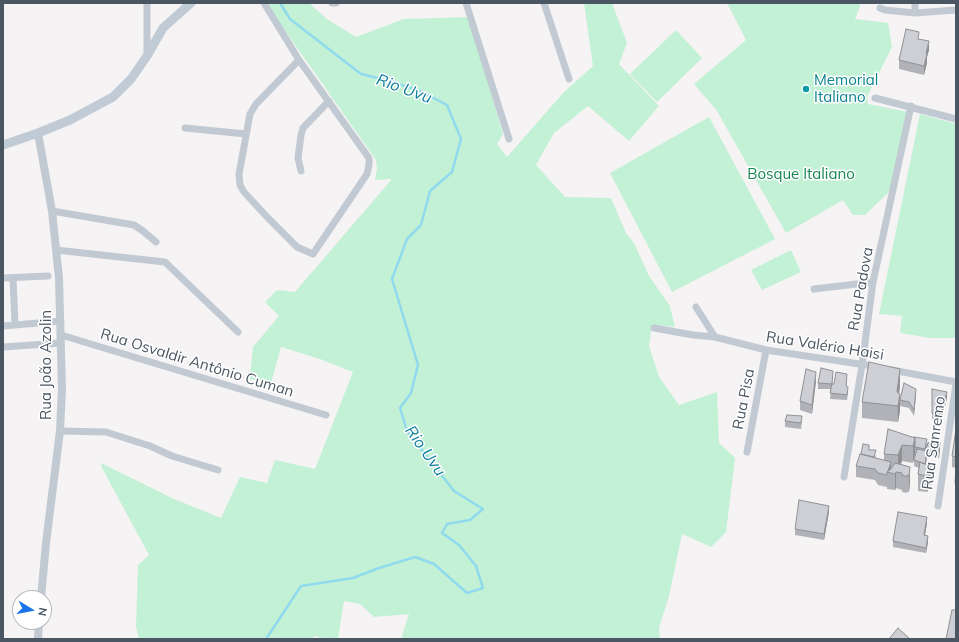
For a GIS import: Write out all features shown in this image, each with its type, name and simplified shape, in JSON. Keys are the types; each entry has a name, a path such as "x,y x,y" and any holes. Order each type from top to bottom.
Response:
{"main road":[{"path":"3,145 38,134 70,120 113,97 131,78 147,56 162,28 191,3"}],"street":[{"path":"147,3 147,56"},
{"path":"264,3 299,60 369,158 367,174 360,186 313,254 297,247 268,218 244,192 240,185 239,174 250,114 256,104 299,60"},
{"path":"466,3 509,139"},
{"path":"544,3 569,79"},
{"path":"915,3 915,13"},
{"path":"880,8 885,10 915,13 956,10"},
{"path":"875,98 911,106 956,119"},
{"path":"301,171 298,158 303,128 329,101"},
{"name":"Rua Padova","path":"844,477 862,365 873,282 911,106"},
{"path":"185,128 246,134"},
{"name":"Rua João Azolin","path":"38,134 52,211 56,250 61,321 62,389 60,431 46,542 42,590"},
{"path":"52,211 134,225 156,242"},
{"path":"56,250 165,262 238,332"},
{"path":"3,278 48,276"},
{"path":"13,278 16,325"},
{"path":"814,289 873,282"},
{"path":"696,306 714,337"},
{"path":"3,326 61,321"},
{"name":"Rua Valério Haisi","path":"654,328 714,337 766,350 870,366"},
{"path":"3,347 61,339"},
{"name":"Rua Osvaldir Antônio Cuman","path":"61,339 326,415"},
{"name":"Rua Pisa","path":"747,452 766,350"},
{"name":"Rua Valério Haisi","path":"886,369 956,383"},
{"name":"Rua Sanremo","path":"938,506 956,383"},
{"path":"60,431 106,432 150,446 172,456 218,470"}],"green space":[{"path":"268,3 309,3 327,19 356,37 404,19 469,17 503,134 497,144 507,157 564,92 593,66 584,3 612,3 627,43 619,64 659,106 629,141 588,106 554,133 536,165 565,197 611,198 626,233 634,243 649,276 670,306 675,327 652,325 649,346 659,377 679,405 717,392 719,443 735,458 726,532 711,547 682,534 669,596 659,628 660,639 401,639 409,614 374,617 360,604 344,601 338,639 328,639 314,636 313,639 139,639 136,627 138,565 149,555 102,468 101,463 174,499 221,518 240,477 267,483 275,460 315,469 353,372 320,359 281,347 271,383 250,379 253,347 279,316 265,302 277,290 295,292 392,179 375,180 377,169 376,160 279,22"},
{"name":"Bosque Italiano","path":"727,3 859,3 860,6 855,19 888,23 892,47 867,97 868,104 908,112 894,187 865,215 853,215 843,200 786,233 717,111 694,84 746,40"},
{"path":"676,30 702,58 657,102 630,74"},
{"path":"920,114 956,124 956,338 930,338 900,333 902,316 879,314"},
{"path":"709,117 775,239 672,292 610,173"},
{"path":"791,250 801,272 762,290 751,270"}],"building":[{"path":"906,29 919,32 918,39 929,41 924,66 899,60"},
{"path":"869,362 900,369 897,392 900,394 898,406 862,402"},
{"path":"821,368 833,371 832,384 818,383"},
{"path":"806,369 816,372 812,405 800,401"},
{"path":"836,372 847,374 847,395 830,393 832,384 834,384"},
{"path":"904,383 916,389 914,410 909,402 900,400"},
{"path":"932,389 947,392 941,414 932,413"},
{"path":"787,415 802,416 801,423 785,421"},
{"path":"888,429 915,438 913,446 902,445 898,455 884,454"},
{"path":"956,429 956,457 952,456"},
{"path":"914,437 927,439 925,449 915,447"},
{"path":"928,443 940,443 939,452 926,449"},
{"path":"863,444 869,445 869,450 876,450 874,457 861,454"},
{"path":"917,449 927,451 925,464 914,460"},
{"path":"860,454 891,462 887,475 878,473 875,469 856,466"},
{"path":"920,462 931,466 927,476 918,474"},
{"path":"895,463 910,467 909,476 907,475 907,477 902,475 902,473 896,472 895,474 887,472"},
{"path":"799,500 829,506 824,534 795,529"},
{"path":"898,512 927,517 924,535 928,536 926,548 893,541"},
{"path":"952,610 956,610 956,639 946,639"},
{"path":"898,628 910,639 889,639"}],"waterway":[{"name":"Rio Uvu","path":"266,639 301,586 353,578 415,557 434,564 467,593 483,588 476,566 459,545 442,533 447,524 470,520 483,509 454,491 407,431 400,408 411,393 418,365 392,279 407,239 421,225 430,191 452,172 461,139 447,105 420,91 390,81 361,74 290,19 280,3"}],"place":[{"name":"Memorial Italiano","path":"806,89"}]}
